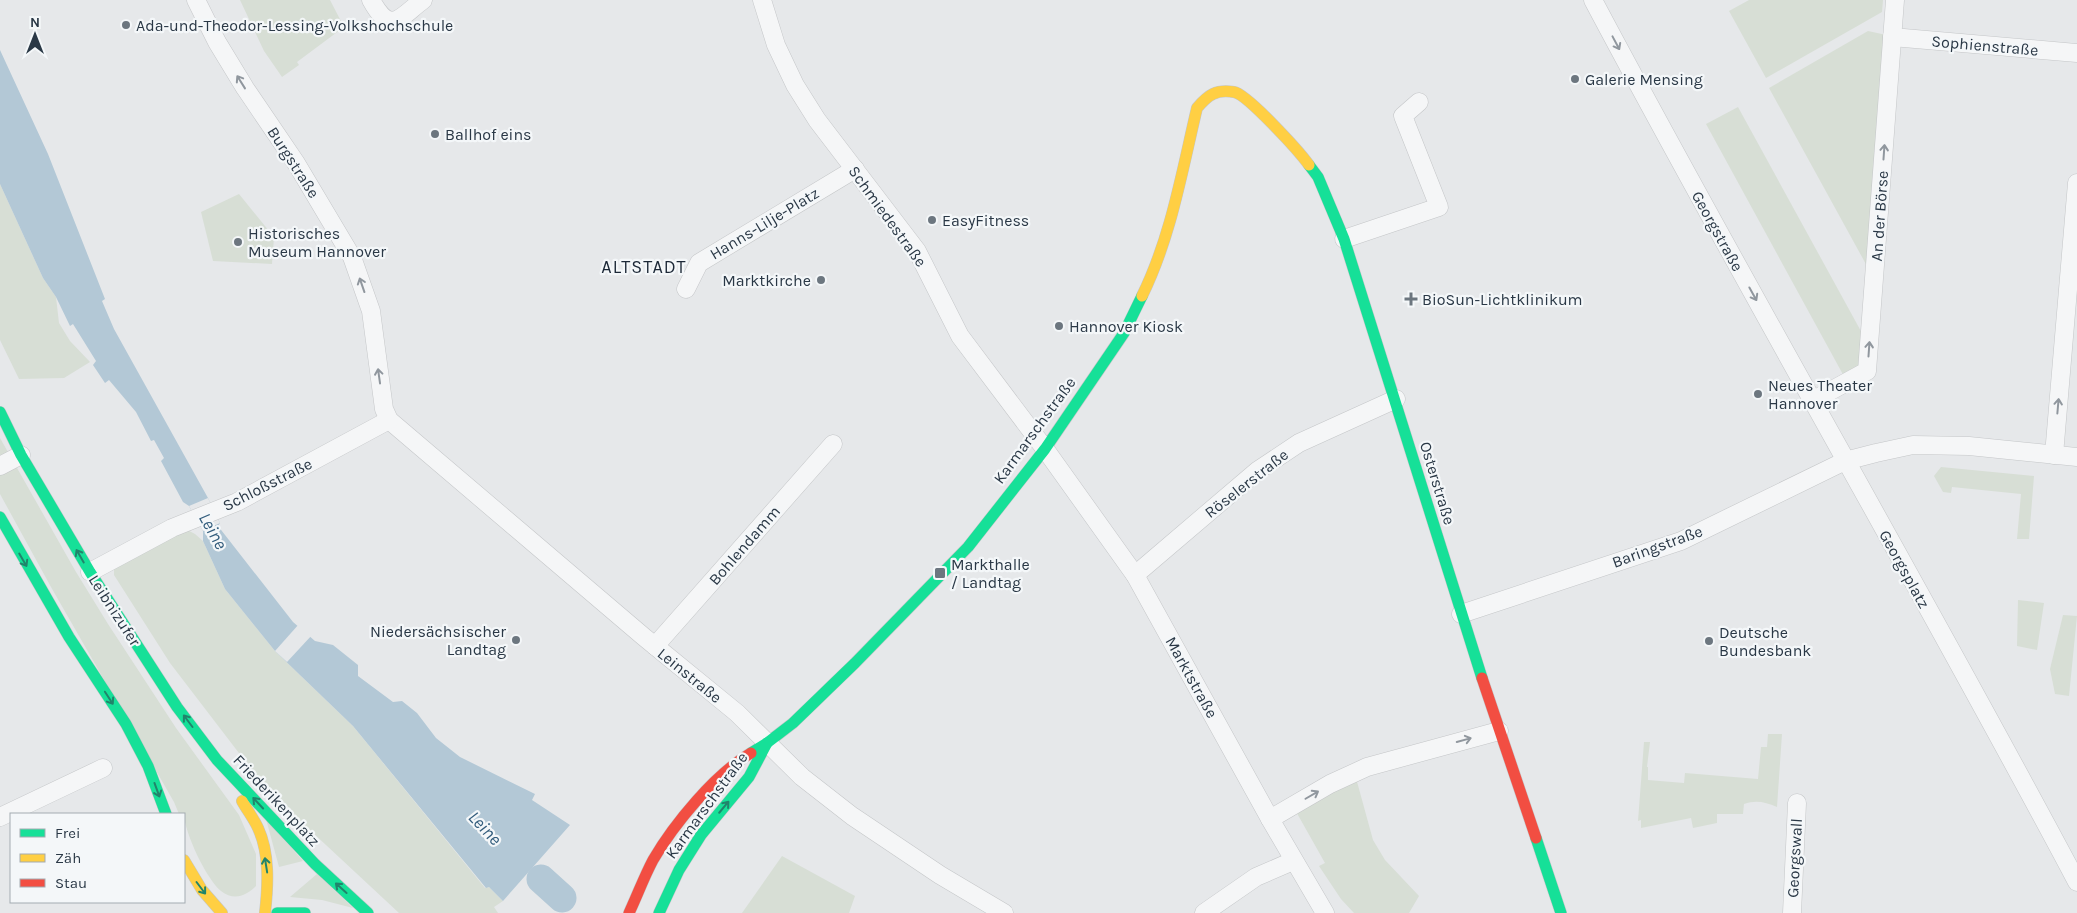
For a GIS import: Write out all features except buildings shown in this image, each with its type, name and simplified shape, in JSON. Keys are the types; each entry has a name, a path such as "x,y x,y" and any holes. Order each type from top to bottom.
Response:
{"street":[{"name":"Burgstraße","path":"196,0 216,42 296,163 352,257 371,311 384,409 389,420"},
{"path":"372,0 379,15 385,20 392,21 406,15 423,0"},
{"name":"Schmiedestraße","path":"762,0 776,45 795,84 816,120 917,250 960,336 1045,449"},
{"name":"Georgstraße","path":"1593,0 1665,136 1845,461"},
{"name":"An der Börse","path":"1812,401 1867,371 1896,0"},
{"name":"Sophienstraße","path":"1892,37 2077,53"},
{"name":"Karmarschstraße","path":"628,913 644,879 669,835 704,794 733,764 767,743 814,703 940,577 968,547 1045,449 1124,333 1150,280 1168,230 1197,108 1207,96 1221,90 1236,92"},
{"name":"Osterstraße","path":"1236,92 1278,128 1300,151 1326,192 1344,239 1396,399 1461,614 1561,913"},
{"path":"1344,239 1439,206 1403,116 1419,102"},
{"name":"Hanns-Lilje-Platz","path":"686,289 699,263 855,169"},
{"path":"2054,455 2077,183"},
{"name":"Röselerstraße","path":"1136,575 1256,471 1300,443 1396,399"},
{"name":"Leibnizufer","path":"0,412 21,455 90,572 177,707 217,760"},
{"name":"Schloßstraße","path":"90,572 195,518 245,498 389,420"},
{"name":"Leinstraße","path":"389,420 737,714 795,771 852,816 940,875 1004,913"},
{"name":"Bohlendamm","path":"655,646 833,444"},
{"path":"1845,461 1912,444 1969,446 2077,457"},
{"name":"Marktstraße","path":"1045,449 1136,575 1270,819 1325,913"},
{"path":"0,466 21,455"},
{"name":"Baringstraße","path":"1461,614 1681,541 1845,461"},
{"name":"Georgsplatz","path":"1845,461 2077,882"},
{"path":"0,517 69,637 126,724 148,766 166,813"},
{"path":"1270,819 1330,784 1368,767 1499,731"},
{"name":"Karmarschstraße","path":"659,913 678,870 701,835 749,777 767,743"},
{"name":"Friederikenplatz","path":"217,760 258,829 267,867 268,894 265,913"},
{"name":"Friederikenplatz","path":"217,760 315,864 368,913"},
{"path":"0,817 103,768"},
{"name":"Georgswall","path":"1792,913 1797,803"},
{"path":"1204,913 1256,877 1294,861"},
{"path":"185,862 202,890 222,913"},
{"path":"618,906 644,879"},
{"path":"277,913 305,913"}],"shaded area":[{"path":"240,0 330,0 344,27 297,62 299,65 282,77 264,51"},
{"path":"1749,0 1883,0 1882,12 1766,78 1729,11"},
{"path":"1868,31 1891,36 1873,277 1769,88"},
{"path":"1738,107 1868,344 1866,370 1846,380 1706,124"},
{"path":"0,184 43,278 56,297 59,323 70,341 90,362 64,378 19,379 0,340"},
{"path":"239,194 274,237 272,264 213,261 201,212"},
{"path":"0,438 76,572 108,624 176,728 239,815 256,854 256,886 244,895 231,896 226,894 209,877 192,843 185,822 185,813 179,813 0,494"},
{"path":"1941,467 2034,476 2029,539 2017,539 2021,494 1952,487 1951,493 1943,492 1934,476"},
{"path":"178,525 195,534 203,541 225,589 275,651 353,726 485,888 489,887 503,901 494,907 498,913 399,913 268,791 170,663 114,575 114,559"},
{"path":"2018,600 2044,603 2037,650 2017,646"},
{"path":"2063,615 2077,616 2069,696 2055,694 2050,669"},
{"path":"1768,734 1782,734 1777,807 1753,802 1744,804 1743,814 1717,814 1717,823 1693,828 1691,818 1641,828 1641,820 1638,821 1644,742 1650,742 1647,767 1648,780 1684,783 1685,773 1758,779 1761,747 1767,747"},
{"path":"1356,778 1373,840 1385,860 1419,896 1409,913 1354,913 1341,899 1319,866 1325,863 1294,808"},
{"path":"266,819 303,861 279,867"},
{"path":"782,856 855,896 849,913 742,913"},
{"path":"317,874 353,908 322,900 290,897"}],"water":[{"path":"0,50 48,154 105,299 102,301 114,329 208,498 220,523 218,526 293,622 315,641 333,645 358,665 358,676 393,702 402,701 417,713 436,738 460,757 535,794 532,800 570,825 503,901 489,887 486,888 353,726 275,651 225,589 203,541 203,531 189,506 183,502 161,461 164,458 154,440 151,441 136,412 109,380 105,383 93,365 96,361 73,324 70,326 56,297 43,278 0,184"}],"pier":[{"path":"208,498 220,523 203,531 189,506"},
{"path":"299,624 312,635 287,662 275,651"}],"waterway":[{"name":"Leine","path":"541,879 562,898"}],"traffic: fast":[{"path":"1309,165 1318,177 1344,239 1482,678"},
{"path":"751,753 793,723 855,663 968,547 1045,449 1124,333 1142,296"},
{"path":"0,412 21,455 90,572 177,707 217,760 315,864 368,913"},
{"path":"0,517 69,637 126,724 148,766 166,813"},
{"path":"659,913 679,870 701,835 749,777 767,743"},
{"path":"1536,838 1561,913"},
{"path":"277,913 305,913"}],"traffic: slow":[{"path":"1142,296 1161,251 1181,180 1197,108 1209,96 1222,91 1241,95 1273,124 1309,165"},
{"path":"242,801 255,821 265,848 267,881 265,913"},
{"path":"185,862 202,890 222,913"}],"traffic: jam":[{"path":"1482,678 1536,838"},
{"path":"629,913 653,860 672,831 696,801 723,774 751,753"}],"place":[{"name":"Ada-und-Theodor-Lessing-Volkshochschule","path":"126,25"},
{"name":"Galerie Mensing","path":"1575,79"},
{"name":"Ballhof eins","path":"435,134"},
{"name":"EasyFitness","path":"932,220"},
{"name":"Historisches Museum Hannover","path":"238,242"},
{"name":"Marktkirche","path":"821,280"},
{"name":"BioSun-Lichtklinikum","path":"1411,299"},
{"name":"Hannover Kiosk","path":"1059,326"},
{"name":"Neues Theater Hannover","path":"1758,394"},
{"name":"Markthalle / Landtag","path":"940,573"},
{"name":"Niedersächsischer Landtag","path":"516,640"},
{"name":"Deutsche Bundesbank","path":"1709,641"}],"district":[{"name":"ALTSTADT","path":"644,267"}]}
